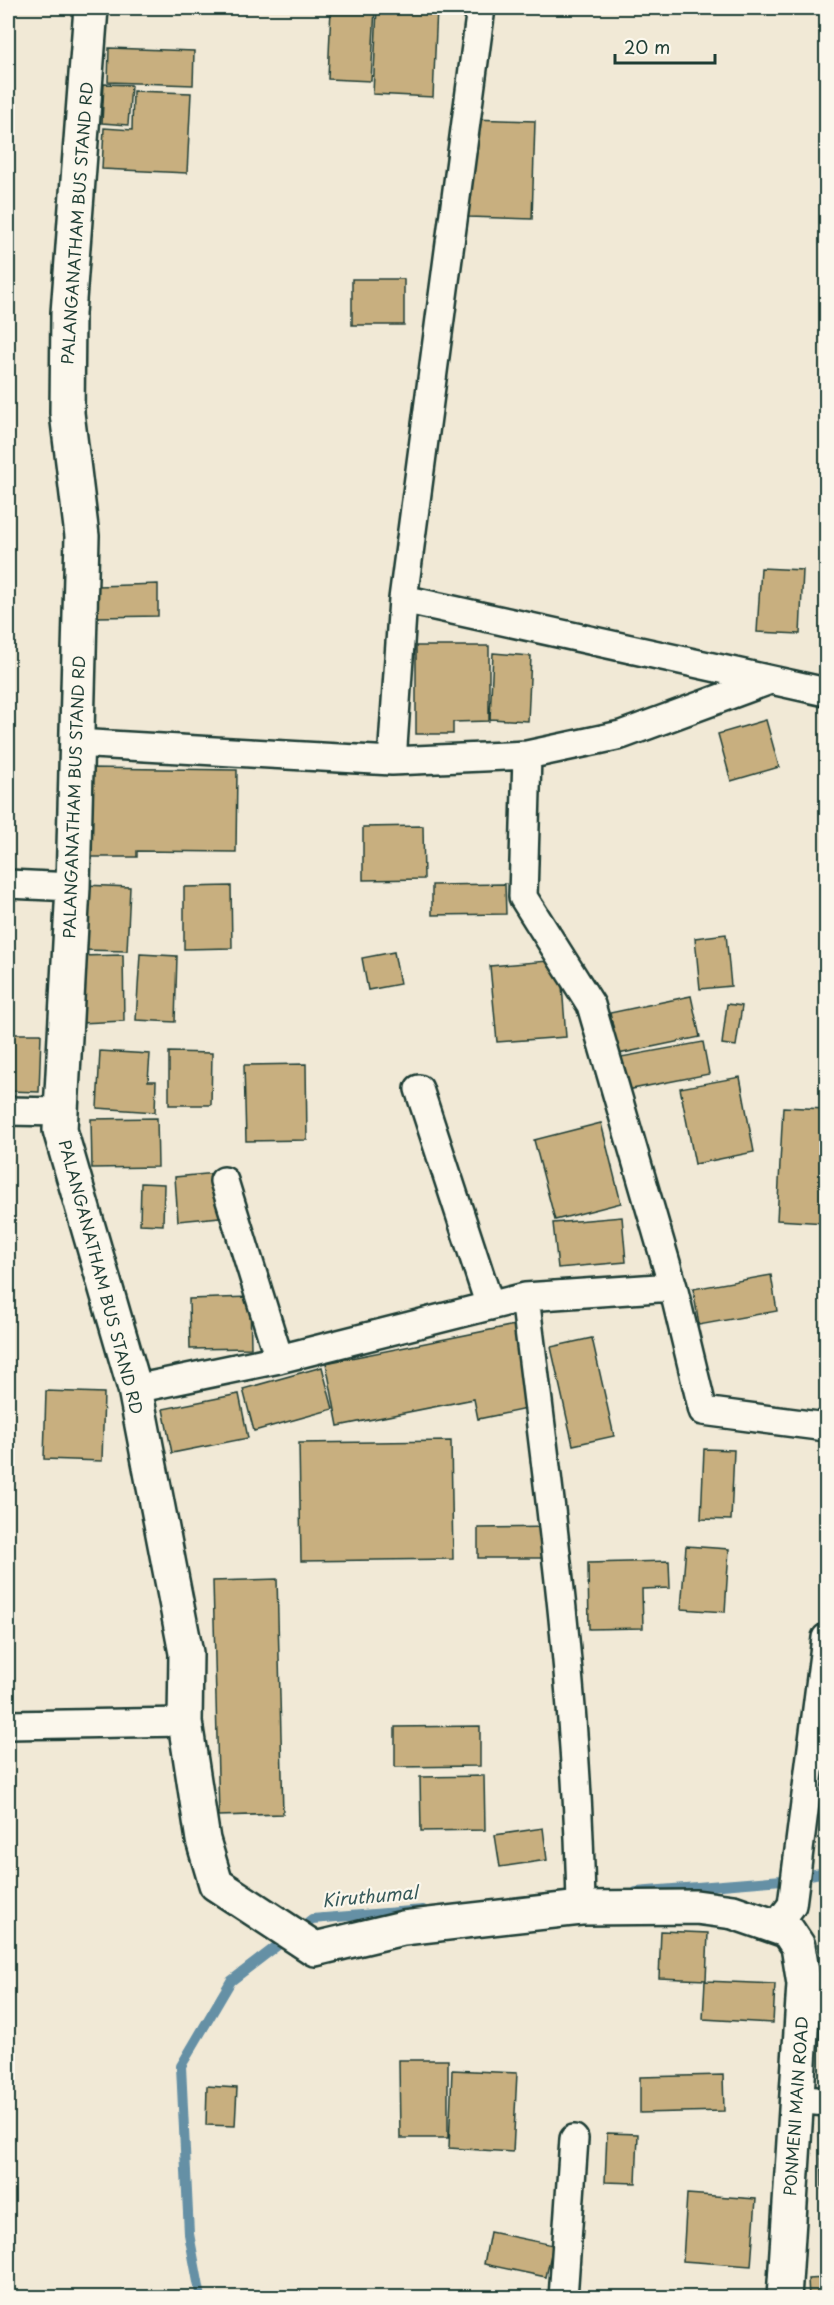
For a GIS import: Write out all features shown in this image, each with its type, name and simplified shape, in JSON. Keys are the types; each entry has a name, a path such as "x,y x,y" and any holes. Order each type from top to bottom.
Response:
{"street":[{"name":"PALANGANATHAM BUS STAND RD","path":"91,8 68,313 67,413 82,536 75,743 74,887 60,1130 135,1389 186,1653 185,1722 204,1840 216,1884 315,1949 403,1928 581,1908 696,1907 784,1915"},
{"path":"392,761 403,598 481,8"},
{"path":"403,598 826,692"},
{"path":"75,743 392,761 527,755 621,735 770,680"},
{"path":"527,755 523,897 591,1005 673,1287 703,1411 826,1427"},
{"path":"8,884 74,887"},
{"path":"419,1089 490,1306"},
{"path":"8,1111 61,1112"},
{"path":"224,1181 279,1359"},
{"path":"135,1389 279,1359 525,1297 673,1287"},
{"path":"525,1297 554,1532 580,1818 581,1908"},
{"path":"784,1915 802,1839 826,1638"},
{"path":"8,1725 185,1722"},
{"name":"PONMENI MAIN ROAD","path":"784,1915 788,1931 798,1946 804,1984 811,2101 784,2298"},
{"path":"563,2298 574,2139"}],"building":[{"path":"331,8 375,8 371,81 328,79"},
{"path":"377,8 437,8 433,97 373,94"},
{"path":"109,48 194,51 193,85 108,82"},
{"path":"104,84 131,85 128,125 102,123"},
{"path":"133,91 191,93 187,173 102,169 104,128 132,130"},
{"path":"471,119 535,121 532,219 468,217"},
{"path":"352,279 404,279 404,325 352,325"},
{"path":"761,568 803,570 800,634 757,632"},
{"path":"158,584 158,616 98,617 98,586"},
{"path":"416,646 489,646 489,721 453,722 453,734 416,734"},
{"path":"493,653 531,656 528,721 490,719"},
{"path":"766,720 779,767 731,781 718,734"},
{"path":"88,768 237,770 236,852 137,851 137,857 87,857"},
{"path":"423,826 424,879 363,880 363,827"},
{"path":"505,884 506,914 432,915 432,885"},
{"path":"85,885 130,887 127,951 82,950"},
{"path":"231,886 232,948 184,949 184,887"},
{"path":"726,934 731,986 700,989 695,938"},
{"path":"394,952 400,984 368,990 362,958"},
{"path":"140,954 177,956 175,1022 136,1020"},
{"path":"123,955 124,1021 81,1023 79,956"},
{"path":"560,960 566,1037 497,1042 490,966"},
{"path":"691,996 700,1037 618,1054 610,1013"},
{"path":"727,1004 742,1006 736,1046 722,1044"},
{"path":"8,1034 41,1034 39,1092 8,1091"},
{"path":"703,1042 709,1074 627,1090 621,1057"},
{"path":"100,1051 150,1054 148,1081 156,1081 155,1112 97,1108"},
{"path":"169,1052 212,1053 211,1105 169,1105"},
{"path":"306,1064 307,1140 246,1141 244,1065"},
{"path":"740,1077 754,1152 695,1164 680,1088"},
{"path":"783,1107 826,1109 826,1223 777,1220"},
{"path":"157,1118 158,1167 92,1168 91,1119"},
{"path":"601,1123 621,1203 555,1220 534,1140"},
{"path":"216,1173 220,1217 178,1221 175,1177"},
{"path":"141,1183 164,1184 163,1225 140,1224"},
{"path":"622,1217 626,1262 558,1268 553,1223"},
{"path":"771,1275 777,1311 699,1325 693,1289"},
{"path":"250,1297 251,1348 190,1349 189,1299"},
{"path":"515,1325 531,1408 478,1419 474,1399 338,1426 326,1363"},
{"path":"592,1338 614,1436 573,1445 551,1347"},
{"path":"322,1367 333,1409 254,1431 243,1389"},
{"path":"46,1391 104,1393 102,1461 44,1459"},
{"path":"239,1394 248,1438 172,1453 163,1409"},
{"path":"451,1441 453,1559 301,1561 299,1443"},
{"path":"704,1449 734,1450 731,1520 701,1519"},
{"path":"552,1527 552,1558 478,1558 478,1528"},
{"path":"686,1546 729,1549 725,1612 681,1609"},
{"path":"669,1561 670,1588 642,1589 643,1628 589,1629 588,1563"},
{"path":"277,1579 283,1814 219,1816 213,1581"},
{"path":"480,1726 480,1766 395,1767 395,1727"},
{"path":"484,1776 485,1830 421,1831 420,1777"},
{"path":"543,1828 547,1860 500,1867 495,1835"},
{"path":"661,1931 708,1933 706,1980 659,1978"},
{"path":"705,1981 775,1984 773,2023 703,2019"},
{"path":"399,2060 448,2060 448,2138 400,2138"},
{"path":"452,2070 517,2073 513,2152 449,2148"},
{"path":"723,2075 724,2111 640,2113 640,2077"},
{"path":"207,2086 237,2088 235,2126 206,2125"},
{"path":"607,2133 638,2134 636,2183 605,2182"},
{"path":"821,2136 826,2136 826,2189 822,2189"},
{"path":"687,2194 756,2199 751,2266 683,2261"},
{"path":"490,2232 553,2245 546,2277 484,2264"},
{"path":"826,2278 826,2298 809,2298 808,2279"}],"waterway":[{"name":"Kiruthumal","path":"636,1892 782,1880 826,1872"},
{"name":"Kiruthumal","path":"201,2298 189,2234 181,2066 231,1981 312,1919 423,1910"}]}
